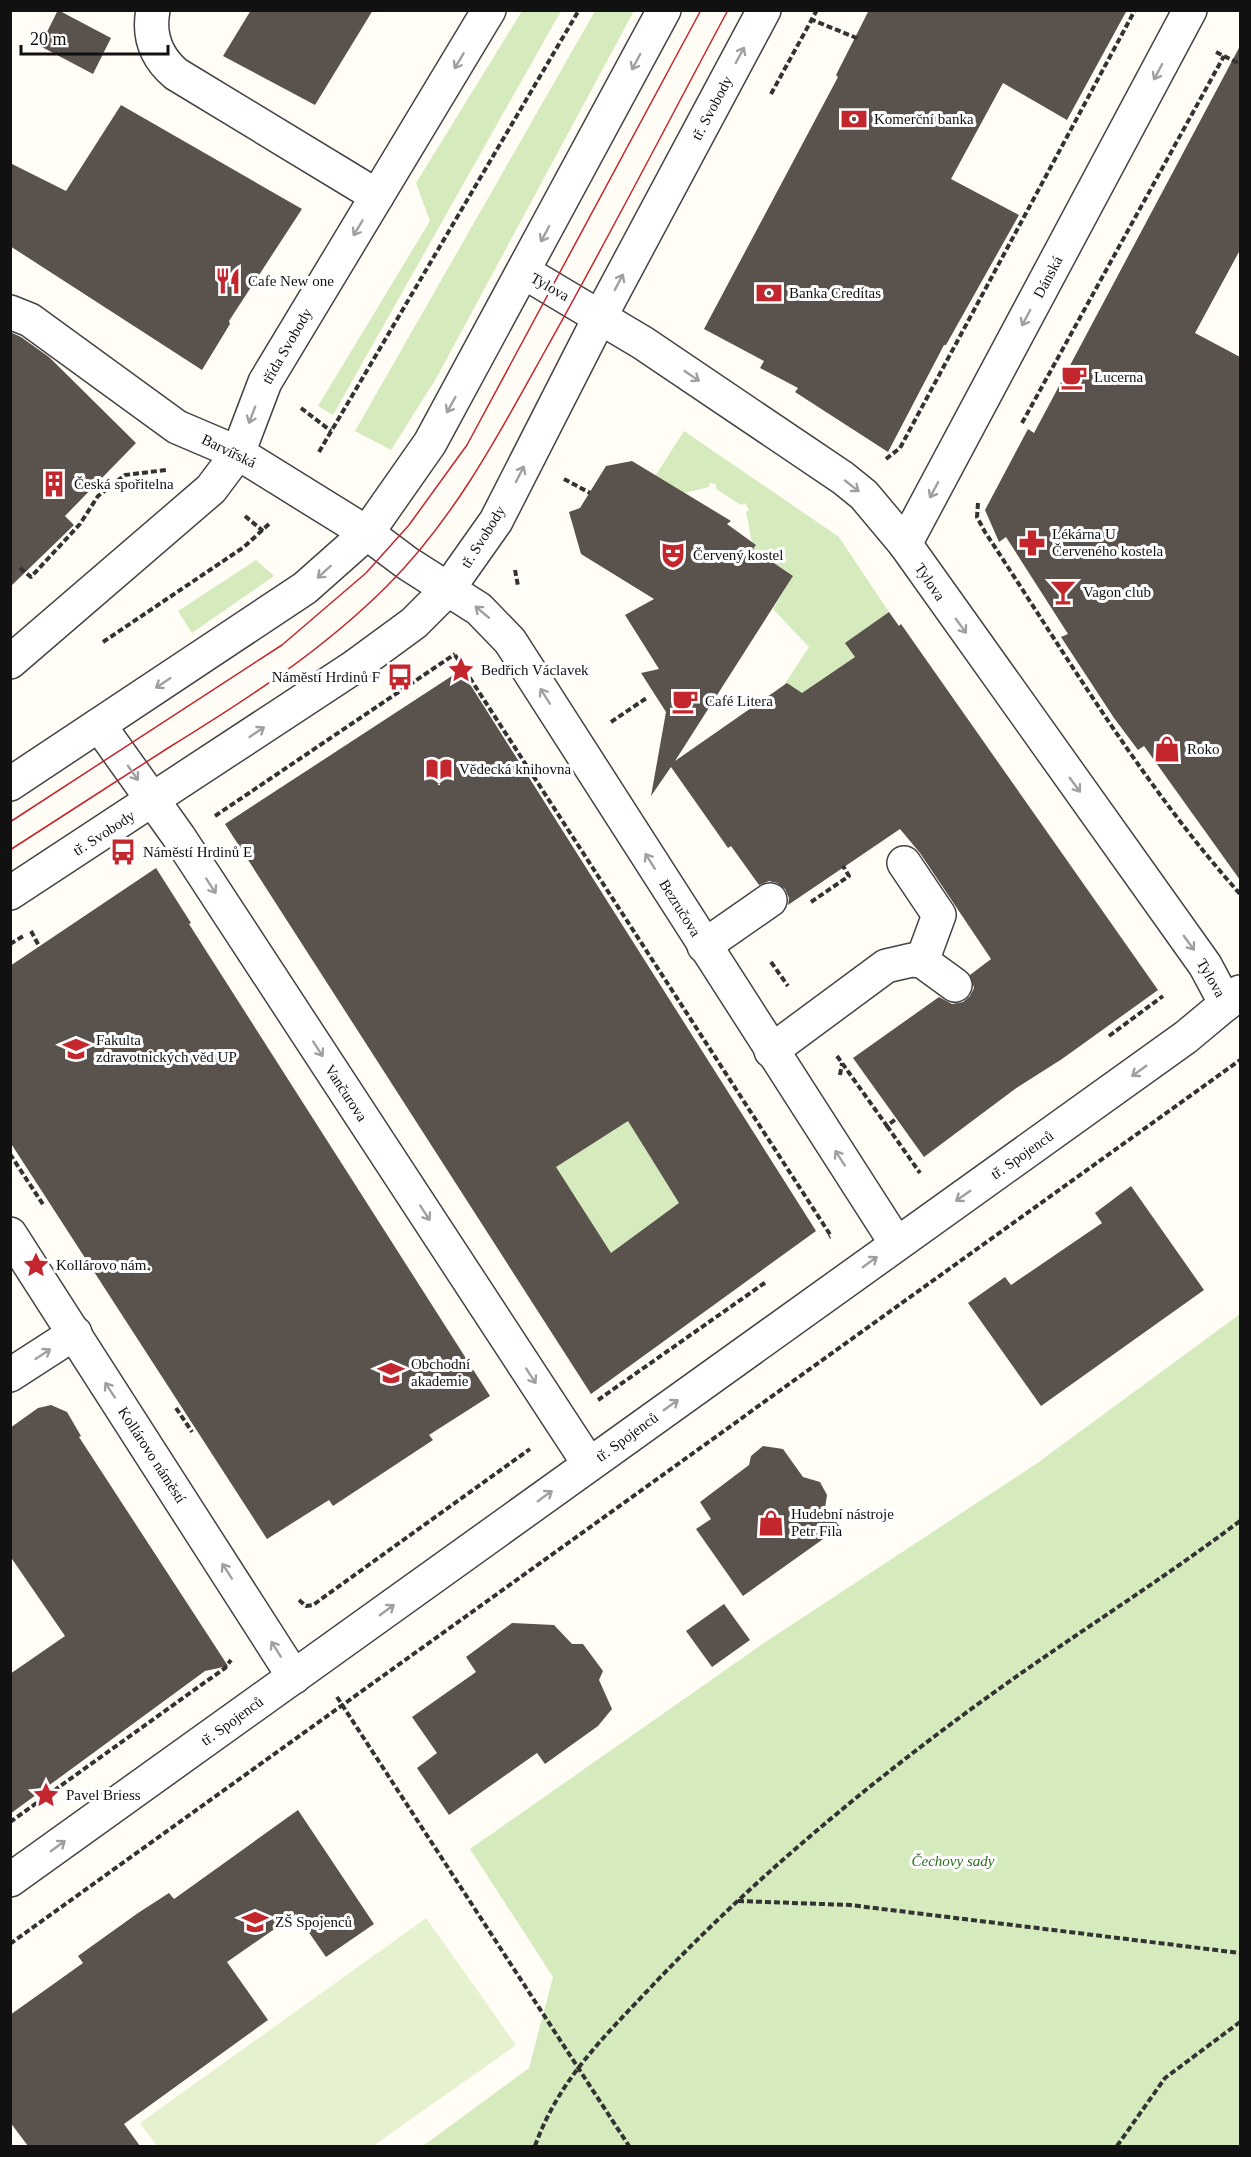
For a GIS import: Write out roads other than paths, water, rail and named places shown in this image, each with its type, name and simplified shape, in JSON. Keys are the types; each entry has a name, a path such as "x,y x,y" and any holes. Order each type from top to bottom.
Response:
{"street":[{"path":"153,10 151,32 154,44 159,56 176,74 377,196"},
{"name":"třída Svobody","path":"12,660 211,489 238,453 265,382 489,10"},
{"path":"10,784 305,588 367,533 430,443 664,10"},
{"name":"tř. Svobody","path":"10,893 153,801 391,640 414,623 448,589 496,521 600,317 764,10"},
{"name":"Dánská","path":"905,544 1188,15"},
{"name":"Tylova","path":"524,272 643,343 843,478 864,495 905,544 1205,965 1233,998"},
{"name":"Barvířská","path":"10,312 30,320 177,427 238,453 367,533 448,589"},
{"name":"Bezručova","path":"448,589 479,609 510,641 896,1243"},
{"name":"Vančurova","path":"99,725 153,801 589,1464"},
{"path":"904,863 939,915 922,961"},
{"path":"704,946 770,900"},
{"path":"771,1051 886,966 912,960 922,961 955,985"},
{"name":"tř. Spojenců","path":"10,1880 1186,1037 1233,998"},
{"name":"Kollárovo náměstí","path":"10,1234 294,1677"},
{"path":"10,1375 75,1333"}],"tram line":[{"path":"10,822 282,645 366,573 409,525 467,445 701,10"},
{"path":"10,850 226,712 310,653 362,610 411,560 455,504 510,413 592,266 728,10"}],"place":[{"name":"Komerční banka","path":"854,119"},
{"name":"Cafe New one","path":"228,281"},
{"name":"Banka Creditas","path":"769,293"},
{"name":"Lucerna","path":"1074,377"},
{"name":"Česká spořitelna","path":"54,484"},
{"name":"Lékárna U Červeného kostela","path":"1032,543"},
{"name":"Červený kostel","path":"673,555"},
{"name":"Vagon club","path":"1063,592"},
{"name":"Bedřich Václavek","path":"461,670"},
{"name":"Náměstí Hrdinů F","path":"400,677"},
{"name":"Café Litera","path":"685,701"},
{"name":"Roko","path":"1167,749"},
{"name":"Vědecká knihovna","path":"439,769"},
{"name":"Náměstí Hrdinů E","path":"123,852"},
{"name":"Fakulta zdravotnických věd UP","path":"76,1049"},
{"name":"Kollárovo nám.","path":"36,1265"},
{"name":"Obchodní akademie","path":"391,1373"},
{"name":"Hudební nástroje Petr Fila","path":"771,1523"},
{"name":"Pavel Briess","path":"46,1795"},
{"name":"ZŠ Spojenců","path":"255,1922"}],"park label":[{"name":"Čechovy sady","path":"953,1861"}]}
